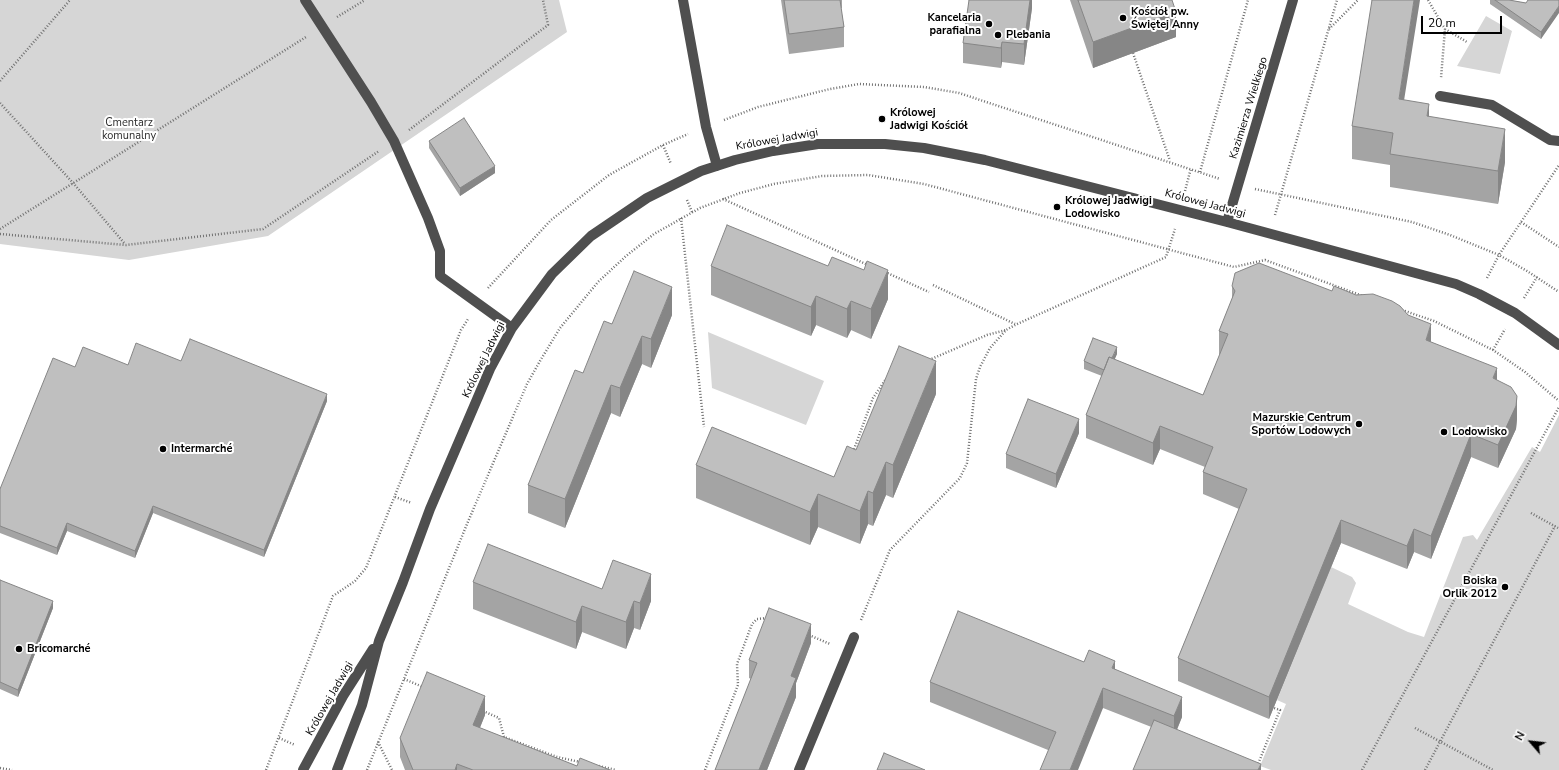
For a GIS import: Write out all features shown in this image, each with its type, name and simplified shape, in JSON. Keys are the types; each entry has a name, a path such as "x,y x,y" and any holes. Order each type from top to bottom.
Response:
{"street":[{"path":"305,0 372,102 394,141 438,244 440,251 440,276 477,301 512,328"},
{"path":"683,0 706,127 717,166"},
{"name":"Kazimierza Wielkiego","path":"1227,222 1293,0"},
{"path":"1440,96 1492,105 1550,140 1559,142"},
{"name":"Królowej Jadwigi","path":"337,770 362,705 379,641 430,510 484,383 512,328 552,274 591,236 614,219 664,188 701,171 773,151 818,144 854,143 924,148 985,160 1227,222 1456,284 1515,313 1559,345"},
{"path":"799,770 854,637"},
{"name":"Królowej Jadwigi","path":"303,770 343,696 379,641"}],"path":[{"path":"0,81 70,0"},
{"path":"0,229 74,184 365,0"},
{"path":"0,234 126,245 263,229 394,141 548,25 543,0"},
{"path":"1200,172 1248,0"},
{"path":"1280,194 1337,0"},
{"path":"1328,29 1358,0"},
{"path":"1428,0 1445,29 1467,42"},
{"path":"1440,96 1445,29"},
{"path":"1133,53 1170,161"},
{"path":"266,770 333,596 356,581 366,568 461,330 477,301 496,278 551,220 603,180 663,145 758,107 830,89 859,84 924,87 959,93 1170,161 1238,185 1412,222 1450,235 1499,255 1559,292"},
{"path":"0,103 74,184 126,245"},
{"path":"1479,294 1499,255 1559,165"},
{"path":"367,770 467,524 528,384 540,361 560,328 598,282 637,247 654,234 681,218 722,199 774,184 822,176 851,174 890,178 924,184 1234,267 1265,260 1368,297"},
{"path":"722,199 872,267"},
{"path":"681,218 704,427"},
{"path":"1521,222 1559,247"},
{"path":"854,637 890,550 960,478 967,463 978,373 990,348 1006,330 1015,324 1166,257"},
{"path":"880,270 929,292"},
{"path":"933,285 1015,324"},
{"path":"1397,308 1434,321 1493,350 1525,372 1559,401"},
{"path":"926,361 987,335 1006,330"},
{"path":"851,457 873,398 879,386 888,377"},
{"path":"1362,770 1559,407"},
{"path":"1425,770 1557,527 1531,513"},
{"path":"705,770 738,685 737,664 752,624 757,619 765,617 772,620"},
{"path":"807,634 828,642 835,649 843,664"},
{"path":"404,679 426,688"},
{"path":"1259,770 1256,769 1280,710 1274,708"},
{"path":"477,709 499,718 504,737 557,757 586,763"},
{"path":"1415,728 1493,770"},
{"path":"378,742 392,770"},
{"path":"593,765 616,770"},
{"path":"0,768 12,770"}],"green space":[{"name":"Cmentarz komunalny","path":"0,0 559,0 567,32 268,236 129,260 0,244"},
{"path":"1486,16 1512,31 1500,74 1457,66"},
{"path":"708,332 824,381 806,425 712,388"},
{"name":"Boiska Orlik 2012","path":"1559,415 1559,770 1271,770 1260,766 1286,704 1277,700 1331,567 1352,577 1356,583 1348,604 1408,632 1424,637 1463,537 1473,535 1477,540 1532,447 1540,452"}],"building":[{"path":"784,0 840,0 844,27 789,34"},
{"name":"Plebania","path":"969,0 1030,0 1024,44 1002,42 1001,48 963,43"},
{"path":"1078,0 1172,0 1176,12 1093,42"},
{"path":"1372,0 1414,0 1399,99 1429,104 1427,116 1505,129 1498,171 1390,154 1393,133 1352,126"},
{"path":"1495,0 1509,0 1526,3 1528,0 1559,0 1559,6 1541,32"},
{"path":"464,118 495,166 460,188 429,141"},
{"path":"727,225 828,266 832,257 864,270 867,261 888,270 871,309 851,301 847,309 816,296 811,307 711,266"},
{"name":"Mazurskie Centrum Sportów Lodowych","path":"1259,263 1332,291 1334,286 1356,295 1373,294 1392,301 1400,306 1408,315 1431,324 1426,340 1497,368 1493,378 1511,387 1517,396 1516,406 1498,445 1471,434 1431,536 1414,529 1407,546 1341,520 1269,697 1178,658 1247,489 1203,472 1213,447 1160,426 1153,443 1086,415 1109,357 1203,395 1228,334 1219,331 1235,291 1232,286 1235,273"},
{"path":"634,271 672,287 651,339 642,336 620,388 611,385 565,499 528,485 575,370 583,373 604,321 612,324"},
{"path":"1093,338 1117,347 1112,358 1109,357 1104,370 1084,361"},
{"name":"Intermarché","path":"190,339 327,394 264,550 153,506 135,551 67,523 57,548 0,526 0,489 53,358 75,367 83,347 128,365 136,343 181,361"},
{"path":"899,346 936,361 893,465 886,462 873,493 868,491 860,511 818,494 810,512 696,465 712,427 834,477 847,446 856,450"},
{"path":"1028,399 1079,419 1056,474 1006,454"},
{"path":"488,544 602,589 613,560 651,574 640,603 634,601 626,622 582,606 576,622 473,582"},
{"name":"Bricomarché","path":"0,580 53,601 18,690 0,682"},
{"path":"769,608 811,624 791,676 796,678 759,770 715,770 757,663 749,660"},
{"path":"958,611 1084,662 1089,650 1115,661 1112,668 1182,697 1174,716 1103,688 1070,770 1040,770 1056,732 930,682"},
{"path":"427,672 485,696 473,725 577,766 580,758 610,770 473,770 457,764 455,770 413,770 400,738"},
{"path":"1154,720 1261,764 1258,770 1133,770"},
{"path":"884,753 925,770 877,770"}],"place":[{"name":"Kościół pw. Świętej Anny","path":"1123,18"},
{"name":"Kancelaria parafialna","path":"989,24"},
{"name":"Plebania","path":"998,35"},
{"name":"Królowej Jadwigi Kościół","path":"882,119"},
{"name":"Królowej Jadwigi Lodowisko","path":"1057,207"},
{"name":"Mazurskie Centrum Sportów Lodowych","path":"1359,424"},
{"name":"Lodowisko","path":"1444,432"},
{"name":"Intermarché","path":"163,449"},
{"name":"Boiska Orlik 2012","path":"1505,587"},
{"name":"Bricomarché","path":"19,649"}]}
